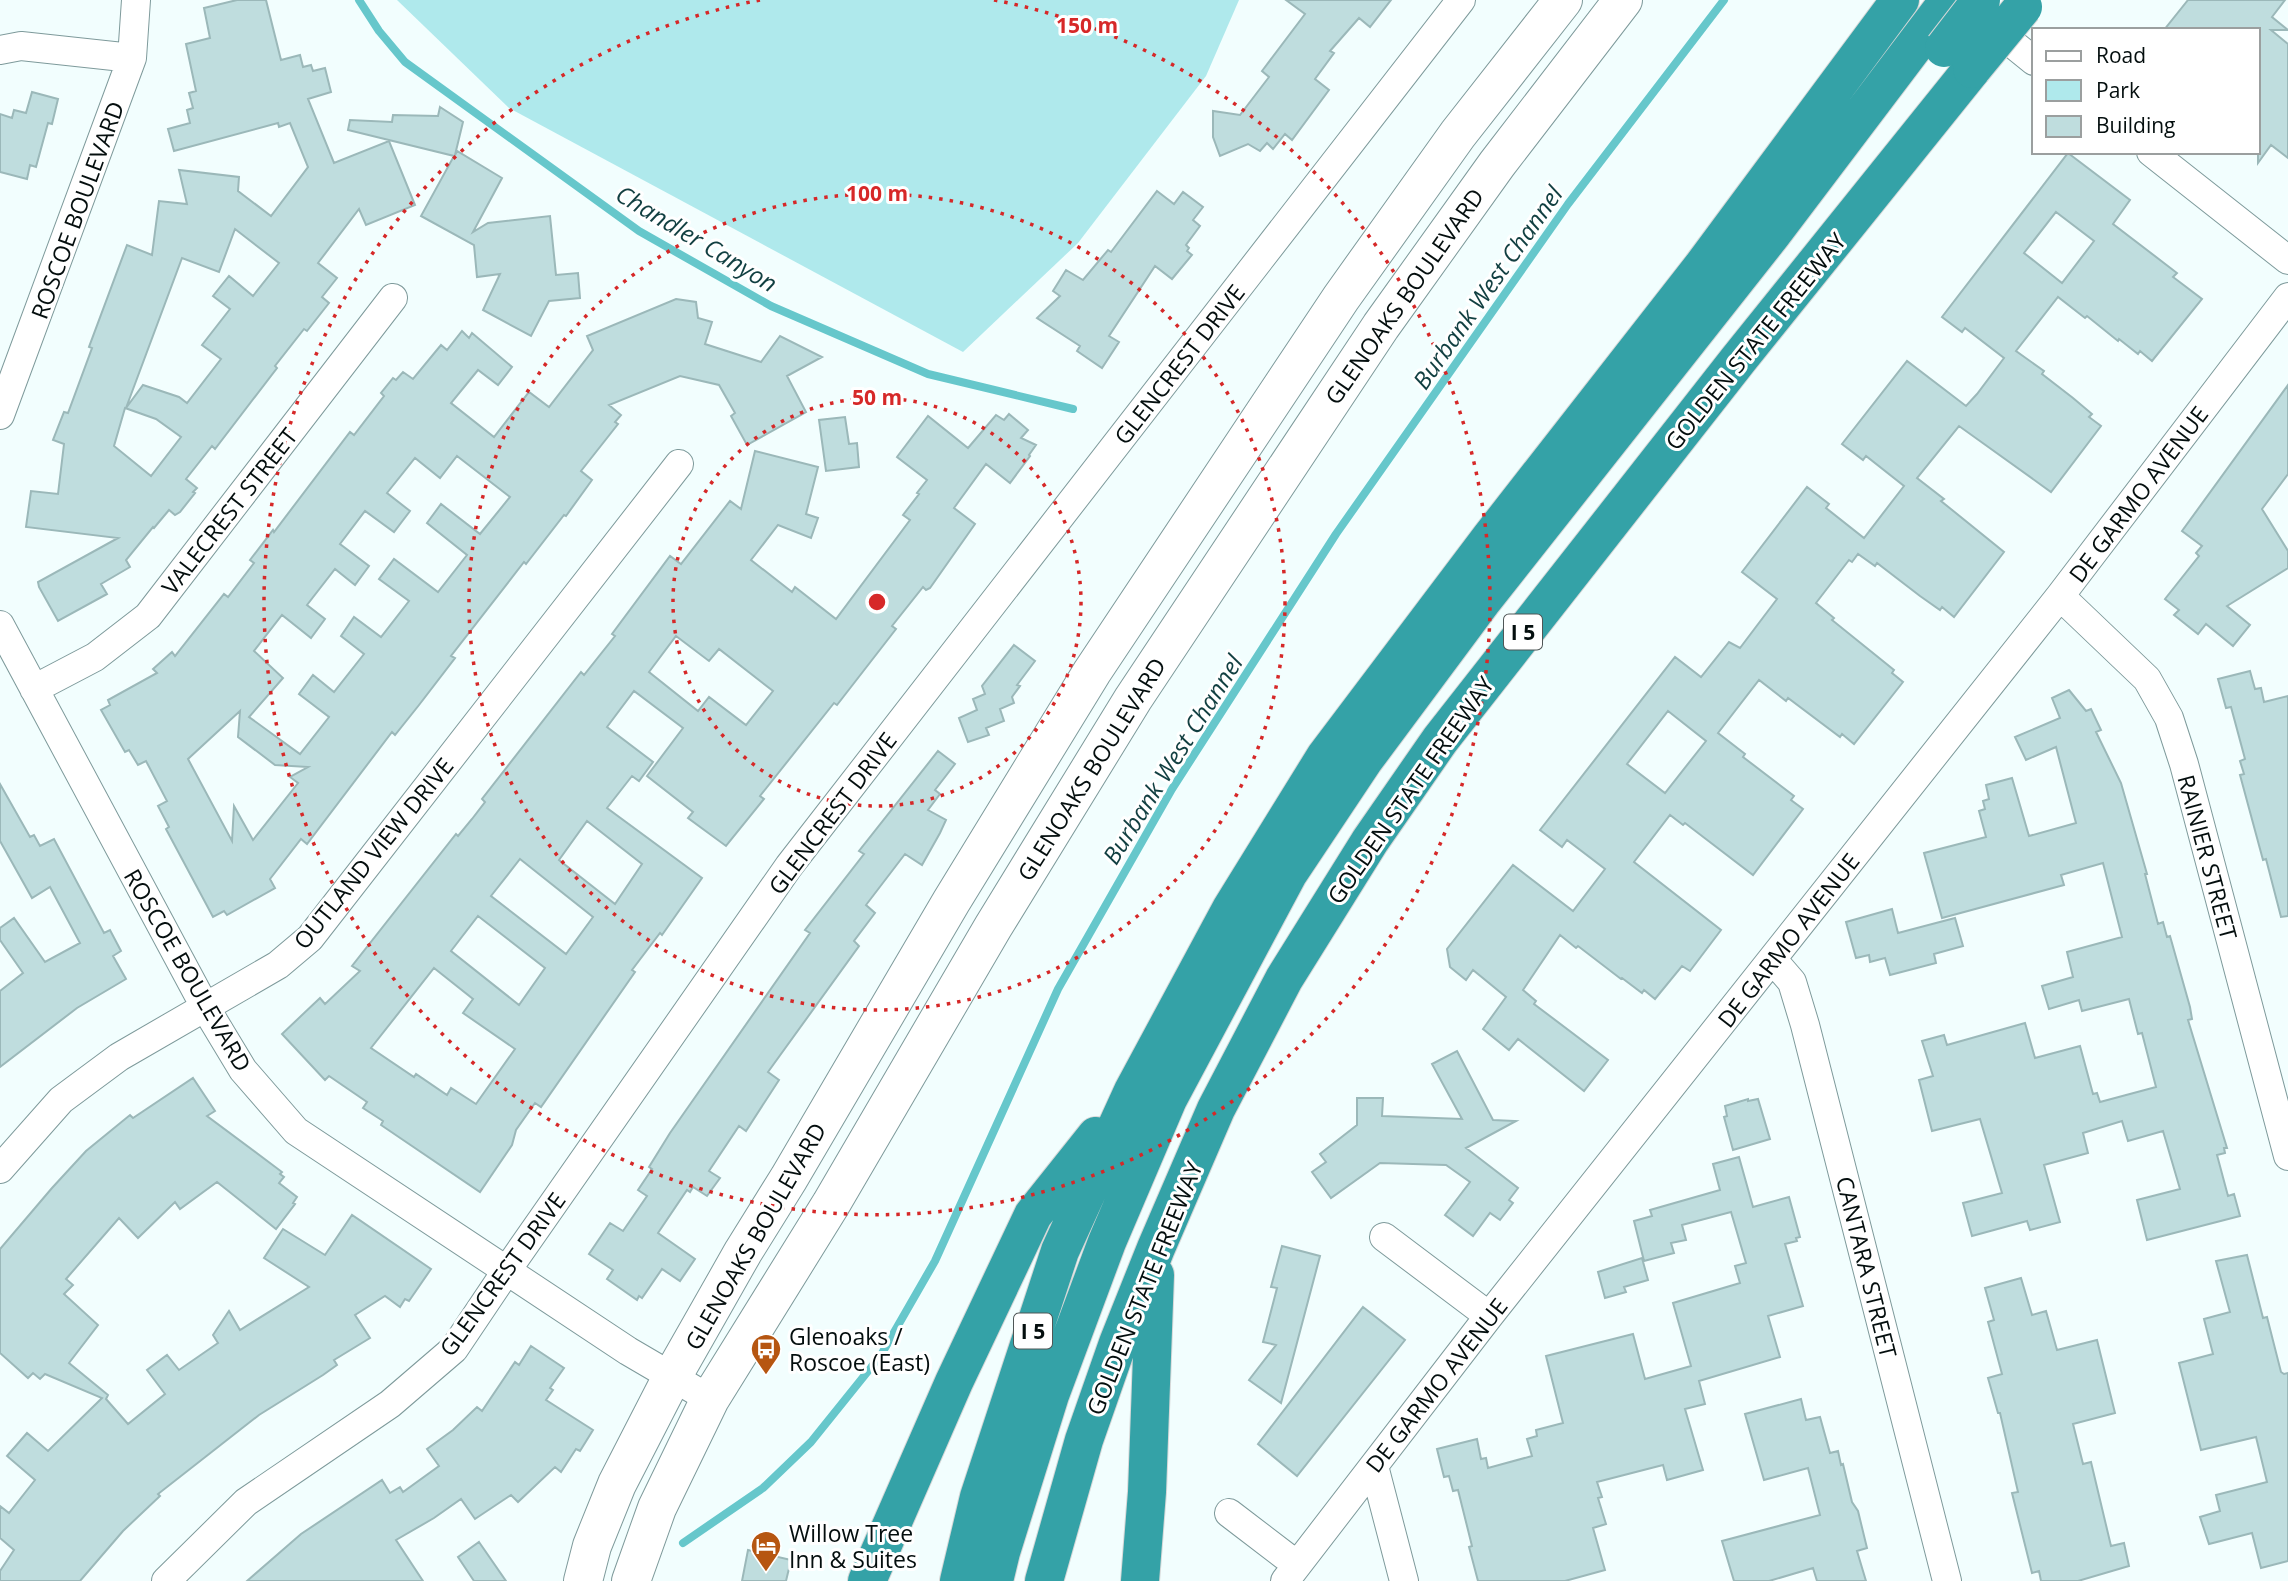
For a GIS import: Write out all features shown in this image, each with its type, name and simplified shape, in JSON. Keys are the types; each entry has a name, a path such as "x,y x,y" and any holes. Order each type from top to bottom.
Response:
{"highway":[{"path":"994,1581 1000,1552 1050,1395 1107,1242 1168,1099 1288,874 1364,760 1475,611 1772,234 1946,50 1948,0"},
{"path":"1015,1581 1049,1457 1082,1360 1118,1265 1181,1119 1250,982 1339,836 1451,674 1946,50 1981,0"},
{"name":"GOLDEN STATE FREEWAY","path":"1044,1581 1084,1440 1118,1343 1216,1108 1284,979 1378,830 1440,740 1512,647 1946,50 2025,3"},
{"name":"I 5","path":"958,1581 979,1497 1060,1251 1133,1091 1231,909 1325,757 1491,537 1702,267 1897,4"},
{"path":"867,1581 943,1406 1033,1215 1133,1091"},
{"path":"1140,1581 1147,1492 1156,1248"}],"main road":[{"name":"GLENOAKS BOULEVARD","path":"583,1581 592,1546 617,1484 673,1377 743,1252 951,902 1092,672 1341,298 1458,134 1563,0"},
{"name":"GLENOAKS BOULEVARD","path":"631,1581 657,1508 710,1399 831,1204 993,927 1133,698 1381,326 1497,164 1623,0"}],"street":[{"name":"ROSCOE BOULEVARD","path":"0,415 132,58 136,0"},
{"name":"GLENCREST DRIVE","path":"166,1581 246,1502 390,1404 454,1349 789,866 1461,0"},
{"path":"1957,0 2032,59"},
{"path":"0,50 21,46 132,58"},
{"path":"2154,154 2288,260"},
{"name":"DE GARMO AVENUE","path":"1291,1573 1489,1315 2060,597 2288,297"},
{"name":"VALECREST STREET","path":"34,689 95,657 148,616 393,298"},
{"name":"OUTLAND VIEW DRIVE","path":"0,1169 61,1100 119,1057 278,965 310,938 679,464"},
{"name":"RAINIER STREET","path":"2060,597 2147,679 2169,718 2184,764 2288,1156"},
{"name":"ROSCOE BOULEVARD","path":"0,625 205,1007 243,1070 296,1131 628,1351 710,1399"},
{"name":"CANTARA STREET","path":"1773,960 1792,982 1805,1025 1947,1581"},
{"path":"1384,1237 1489,1315"},
{"path":"1374,1466 1404,1581"},
{"path":"1229,1513 1291,1573"}],"green space":[{"path":"397,0 1239,0 1206,76 1078,243 963,352 509,108"}],"building":[{"path":"237,0 266,0 281,60 300,55 303,67 311,65 313,71 325,68 331,92 308,99 334,163 389,141 415,205 366,225 359,209 318,263 337,278 322,297 329,303 275,366 277,368 215,449 212,446 186,479 197,488 193,492 195,493 180,512 175,515 169,510 153,527 126,560 130,567 101,584 107,594 58,621 38,582 118,538 26,527 31,491 58,494 64,444 53,440 64,412 68,413 127,245 152,255 159,201 187,204 179,170 239,177 238,191 271,216 308,167 290,123 279,127 278,123 174,151 168,129 190,123 187,110 193,108 189,93 196,91 186,44 210,38 204,8","holes":["235,229 279,263 253,296 229,276 213,296 230,309 202,345 221,359 187,403 179,397 143,385 126,408 182,258 219,272","125,408 156,419 181,437 151,476 114,446"]},
{"path":"1286,0 1391,0 1370,27 1359,18 1330,51 1334,53 1315,79 1329,90 1292,140 1285,134 1273,149 1267,143 1260,151 1248,144 1220,156 1213,137 1213,111 1240,115 1269,77 1262,71 1305,14"},
{"path":"2188,0 2285,0 2272,17 2288,30 2271,30 2288,44 2288,158 2271,145 2258,163 2260,28 2166,28"},
{"path":"32,92 58,99 52,124 48,123 36,167 30,165 27,179 0,172 0,114 12,118 14,110 26,113"},
{"path":"440,107 463,122 455,155 457,151 502,178 473,232 488,223 550,216 556,275 578,273 580,298 549,301 531,336 483,310 500,274 477,277 474,245 421,216 454,156 348,130 350,120 392,122 393,115 438,116"},
{"path":"2067,154 2130,200 2113,224 2177,273 2173,277 2202,299 2152,361 2140,351 2138,354 2119,339 2118,341 2058,297 2016,351 2044,371 2042,374 2092,414 2089,417 2101,426 2051,492 1959,426 1917,478 2004,552 1954,617 1942,607 1940,610 1920,596 1877,563 1875,566 1858,554 1852,562 1849,560 1816,603 1834,618 1832,620 1894,670 1892,673 1903,682 1854,744 1842,734 1840,737 1788,698 1786,701 1759,680 1718,733 1745,754 1743,757 1794,796 1791,800 1803,809 1753,875 1685,823 1683,825 1670,815 1634,862 1721,930 1690,971 1682,966 1655,999 1644,990 1642,993 1621,979 1560,935 1523,990 1536,1001 1534,1004 1608,1060 1584,1091 1518,1039 1509,1050 1483,1029 1506,997 1473,970 1466,980 1450,967 1447,949 1513,865 1573,911 1605,869 1567,840 1562,847 1540,830 1675,657 1701,677 1729,642 1740,648 1777,599 1742,572 1807,487 1829,504 1826,508 1864,538 1904,486 1866,456 1863,460 1842,444 1907,361 1966,406 2004,358 1965,328 1962,332 1942,317","holes":["2056,212 2094,241 2062,283 2024,253","1668,711 1706,741 1665,793 1627,764"]},
{"path":"1157,191 1174,204 1183,192 1203,207 1193,220 1200,226 1186,245 1189,248 1187,251 1192,255 1172,279 1155,266 1109,336 1119,342 1102,368 1077,351 1080,346 1037,318 1060,296 1053,291 1066,270 1083,280 1108,250 1111,252"},
{"path":"676,299 696,302 698,318 712,322 705,344 761,362 780,336 822,357 787,376 806,412 747,445 731,416 735,413 719,385 680,376 609,405 621,415 615,422 618,424 581,471 592,480 566,516 564,515 526,564 524,562 451,656 455,658 419,705 395,735 392,732 307,844 301,839 270,879 275,888 227,915 224,911 213,917 166,829 169,827 158,806 167,801 146,761 138,765 129,750 125,752 101,710 110,705 108,700 157,673 153,669 172,652 175,656 224,594 228,597 254,563 250,560 350,432 354,435 384,396 381,393 393,378 396,380 403,372 413,379 441,345 447,350 462,331 469,338 472,333 512,367 498,385 478,370 451,403 494,437 529,392 549,407 593,350 587,336","holes":["457,456 510,497 480,534 441,504 427,523 467,555 438,592 394,559 379,579 409,601 381,637 354,617 341,636 364,654 334,692 313,675 299,694 329,717 300,754 249,717 283,678 254,651 282,615 311,638 325,619 307,605 335,569 355,585 369,566 340,544 365,511 394,532 410,511 387,493 415,458 440,478","240,711 238,737 275,765 308,767 290,777 298,783 253,840 234,806 232,841 188,759"]},
{"path":"2288,385 2288,474 2262,509 2288,551 2288,568 2227,606 2250,625 2233,646 2206,624 2198,634 2174,615 2179,610 2165,599 2199,556 2196,553 2202,546 2182,531"},
{"path":"1009,414 1028,430 1021,438 1036,445 1030,456 1010,483 986,464 954,508 975,524 930,588 926,590 923,587 892,626 896,629 837,705 834,703 760,796 764,799 726,846 688,818 693,812 647,776 683,728 634,691 607,727 653,762 639,781 632,776 607,808 702,878 662,935 660,933 632,970 635,972 541,1107 535,1103 516,1130 512,1145 480,1192 381,1125 383,1121 363,1108 367,1102 329,1076 325,1080 282,1034 320,998 325,1004 360,971 352,966 456,834 458,836 472,819 485,802 482,799 581,672 584,675 615,636 612,634 670,556 681,564 730,501 741,509 755,451 818,467 806,514 818,518 811,538 778,525 751,560 792,592 795,587 836,619 910,520 903,515 927,480 897,457 928,416 968,448 996,415 1004,420","holes":["676,636 709,661 719,649 773,691 746,725 709,697 698,711 649,672","587,821 642,864 615,904 559,860","520,859 593,917 566,954 491,896","478,916 545,968 519,1005 451,951","434,968 473,999 463,1013 515,1049 476,1104 451,1088 447,1095 416,1074 414,1077 371,1048"]},
{"path":"845,417 849,444 857,443 859,467 826,471 819,420"},
{"path":"1014,645 1035,661 1017,685 1020,686 1012,697 1014,703 1000,709 1004,721 986,728 989,735 968,742 959,718 977,710 973,699 985,694 982,686"},
{"path":"2250,671 2255,689 2261,688 2264,702 2288,696 2288,916 2281,917 2240,775 2244,774 2240,761 2245,759 2231,707 2226,708 2218,679"},
{"path":"2069,690 2086,711 2091,709 2101,730 2096,732 2121,783 2158,924 2163,922 2167,937 2170,936 2190,1007 2192,1019 2188,1020 2227,1148 2224,1148 2225,1153 2217,1155 2228,1196 2234,1194 2240,1216 2147,1240 2137,1200 2180,1189 2163,1131 2128,1141 2122,1121 2083,1133 2088,1153 2044,1165 2060,1222 2030,1230 2027,1221 1972,1236 1963,1203 2002,1193 1980,1119 1932,1131 1919,1080 1933,1076 1922,1041 1944,1035 1947,1045 2025,1023 2035,1058 2080,1046 2093,1094 2097,1093 2100,1102 2156,1087 2142,1033 2138,1034 2129,999 2082,1011 2079,1000 2049,1009 2042,986 2073,977 2067,952 2122,937 2103,863 2061,875 2064,885 1942,918 1924,853 1986,837 1979,811 1985,809 1983,801 1989,799 1986,785 2012,778 2029,836 2076,823 2056,747 2026,760 2015,737 2060,718 2052,698"},
{"path":"938,751 955,764 935,790 940,794 928,810 946,820 940,833 922,865 905,854 866,905 875,913 854,941 859,946 768,1072 779,1080 746,1131 739,1126 709,1171 720,1178 707,1196 693,1187 690,1192 687,1190 658,1233 695,1259 680,1281 662,1269 642,1298 639,1296 637,1300 607,1279 613,1270 589,1254 610,1223 623,1231 647,1196 638,1190 670,1133 810,933 805,930 864,854 859,851"},
{"path":"0,784 30,837 34,835 40,846 54,839 104,933 110,930 121,951 113,956 126,979 77,1008 0,1067 0,991 23,973 0,940 0,928 14,918 45,962 80,943 50,887 32,898 0,841"},
{"path":"1892,909 1898,933 1955,918 1963,946 1934,954 1936,963 1890,975 1885,958 1870,962 1869,955 1856,958 1846,922"},
{"path":"1457,1051 1493,1120 1516,1121 1466,1148 1518,1188 1509,1200 1513,1203 1500,1220 1490,1213 1473,1236 1445,1215 1470,1182 1446,1165 1380,1163 1331,1198 1312,1172 1326,1162 1320,1154 1357,1125 1357,1098 1383,1098 1382,1116 1462,1119 1432,1064"},
{"path":"193,1078 215,1111 207,1116 282,1172 280,1174 284,1177 279,1183 297,1197 293,1203 295,1204 276,1229 217,1182 180,1209 175,1202 138,1238 119,1218 66,1279 73,1285 64,1294 98,1325 69,1363 108,1395 106,1399 128,1424 165,1394 147,1370 167,1355 179,1370 218,1343 213,1335 229,1311 240,1330 309,1287 264,1258 283,1229 325,1255 352,1215 431,1269 409,1301 405,1299 400,1307 385,1296 355,1315 370,1338 334,1360 337,1365 323,1375 259,1415 158,1494 160,1496 123,1531 80,1581 0,1581 0,1571 14,1550 0,1538 0,1506 9,1513 35,1480 7,1456 27,1433 48,1451 102,1398 45,1374 40,1379 33,1373 28,1378 0,1353 0,1249 86,1151 130,1115 133,1118"},
{"path":"1758,1099 1770,1139 1733,1150 1724,1117 1727,1116 1725,1106"},
{"path":"1739,1157 1753,1207 1789,1197 1800,1237 1796,1238 1797,1241 1785,1244 1803,1306 1768,1316 1780,1357 1699,1381 1705,1404 1685,1409 1703,1470 1667,1480 1663,1465 1597,1482 1602,1497 1598,1498 1606,1524 1593,1528 1605,1570 1565,1581 1478,1581 1458,1490 1453,1491 1449,1476 1444,1477 1437,1449 1477,1439 1481,1459 1486,1458 1488,1468 1532,1456 1527,1439 1537,1436 1536,1430 1563,1423 1546,1356 1633,1334 1645,1379 1691,1366 1673,1303 1740,1283 1735,1266 1746,1263 1731,1212 1682,1225 1686,1240 1671,1243 1674,1253 1644,1261 1634,1221 1652,1216 1650,1210 1720,1190 1713,1164"},
{"path":"1282,1246 1320,1256 1281,1403 1249,1380 1276,1345 1263,1342 1277,1288 1271,1287"},
{"path":"2247,1255 2263,1318 2267,1317 2281,1372 2288,1373 2288,1561 2261,1568 2252,1533 2209,1544 2200,1517 2220,1511 2216,1495 2267,1482 2256,1437 2201,1450 2179,1363 2213,1354 2204,1319 2230,1312 2216,1261"},
{"path":"1642,1258 1648,1280 1624,1287 1626,1292 1605,1298 1598,1272"},
{"path":"2021,1278 2032,1315 2046,1311 2057,1350 2097,1340 2115,1413 2073,1424 2083,1464 2091,1462 2111,1546 2124,1543 2129,1566 2078,1581 2041,1581 2039,1571 2032,1573 2012,1493 2018,1492 2000,1413 1988,1378 2002,1374 1988,1322 1994,1320 1985,1288"},
{"path":"1363,1307 1405,1340 1297,1476 1258,1444"},
{"path":"531,1346 564,1368 550,1388 553,1390 546,1400 593,1430 580,1451 576,1449 561,1472 555,1467 518,1502 511,1495 475,1519 461,1499 396,1540 423,1581 247,1581 301,1534 382,1480 390,1493 400,1487 403,1492 439,1466 427,1449 453,1430 477,1407 482,1411 515,1362 519,1365"},
{"path":"1801,1399 1806,1420 1820,1417 1830,1453 1838,1451 1841,1465 1843,1464 1867,1548 1857,1551 1866,1581 1817,1581 1813,1568 1769,1581 1734,1581 1722,1541 1820,1515 1808,1468 1764,1480 1745,1414"},
{"path":"479,1542 506,1581 474,1581 458,1557"},
{"name":"Willow Tree Inn & Suites","path":"748,1550 791,1560 786,1581 742,1581"}],"waterway":[{"name":"Chandler Canyon","path":"359,0 379,31 405,62 639,231 771,306 928,374 1073,409"},
{"name":"Burbank West Channel","path":"683,1543 763,1488 811,1442 881,1355 935,1261 1058,989 1172,789 1336,534 1568,204 1724,0"}],"place":[{"name":"Glenoaks / Roscoe (East)","path":"766,1376"},
{"name":"Willow Tree Inn & Suites","path":"766,1573"}]}
